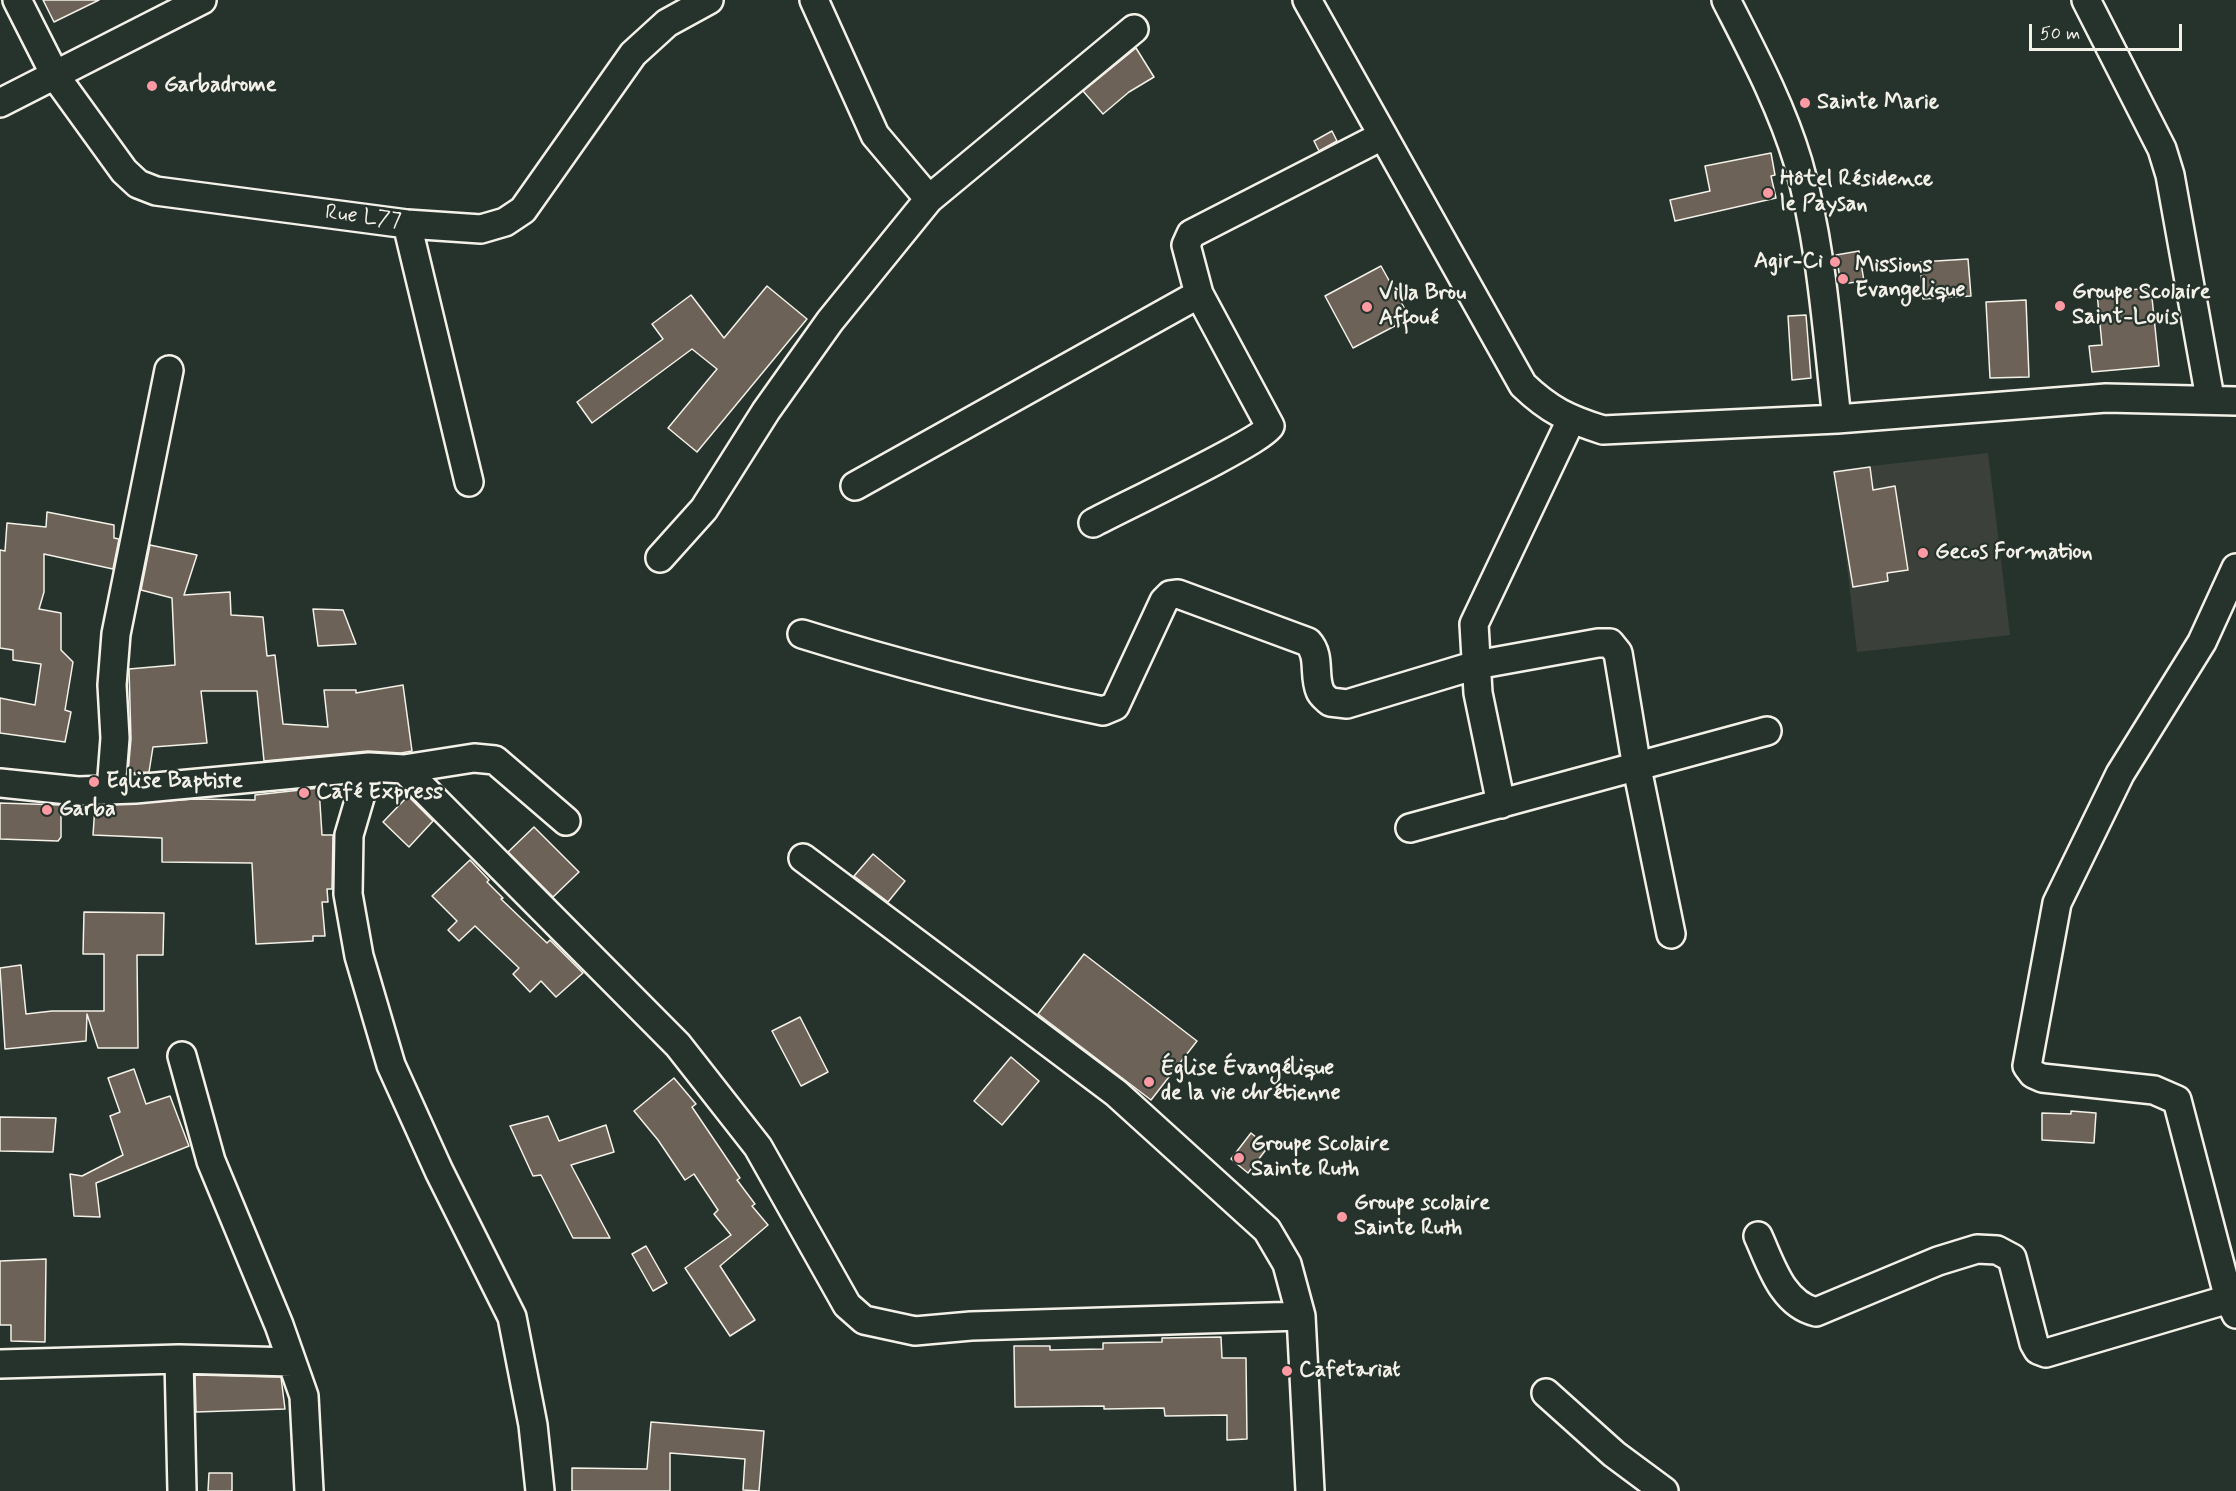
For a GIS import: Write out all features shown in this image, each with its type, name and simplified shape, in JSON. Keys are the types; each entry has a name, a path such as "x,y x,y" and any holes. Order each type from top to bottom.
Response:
{"street":[{"name":"Rue L77","path":"17,0 56,77 124,171 138,184 156,191 407,224 482,229 505,222 523,210 633,54 667,23 709,0"},
{"path":"0,103 56,77 202,0"},
{"path":"814,0 875,135 929,199"},
{"path":"1307,0 1522,385 1545,407 1571,420 1603,430 1837,419 2106,398 2223,400 2162,149 2086,0"},
{"path":"1726,0 1774,94 1798,163 1815,237 1837,419"},
{"path":"660,558 704,508 766,411 830,321 929,199 1134,29"},
{"path":"1093,523 1267,432 1270,426 1199,294 1186,245 1191,234 1382,136"},
{"path":"407,224 469,482"},
{"path":"855,486 1199,294"},
{"path":"111,790 115,738 112,686 116,634 169,370"},
{"path":"1501,804 1478,693 1476,615 1571,420"},
{"path":"1758,1236 1780,1285 1803,1310 1816,1312 1938,1261 1977,1249 1998,1250 2012,1258 2034,1343 2038,1350 2046,1353 2233,1306 2176,1100 2154,1090 2042,1078 2033,1074 2027,1066 2057,903 2120,774 2202,642 2236,568"},
{"path":"802,634 911,667 996,689 1103,711 1115,706 1164,601 1170,595 1178,594 1308,642 1316,657 1320,692 1330,702 1347,704 1476,665 1598,643 1610,644 1618,653 1637,768 1671,934"},
{"path":"1410,828 1767,731"},
{"path":"0,783 78,791 111,790 369,767 404,769 474,758 495,760 566,821"},
{"path":"369,767 349,835 348,894 359,956 391,1065 439,1171 512,1317 533,1425 540,1491"},
{"path":"404,769 678,1045 758,1147 847,1305 864,1320 915,1331 971,1326 1301,1316"},
{"path":"803,858 1116,1094 1267,1230 1287,1264 1301,1316 1310,1491"},
{"path":"182,1056 211,1161 304,1396 309,1491"},
{"path":"0,1364 179,1359 292,1362"},
{"path":"179,1359 182,1491"},
{"path":"1546,1393 1614,1454 1664,1491"}],"shaded area":[{"name":"Gecos Formation","path":"1988,453 2010,635 1857,652 1836,470"}],"building":[{"path":"43,0 99,0 54,22"},
{"path":"1136,48 1154,77 1129,92 1103,114 1083,91"},
{"path":"1332,131 1337,141 1319,151 1314,141"},
{"path":"1771,153 1775,175 1771,176 1776,198 1675,221 1670,200 1710,191 1705,166"},
{"path":"1859,251 1864,281 1841,284 1836,255"},
{"path":"1968,259 1971,296 1923,299 1920,262"},
{"name":"Villa Brou Affoué","path":"1381,266 1410,318 1353,348 1325,296"},
{"path":"767,286 807,319 697,452 668,428 717,369 692,349 592,423 577,402 663,339 652,324 691,295 724,338"},
{"path":"2151,288 2159,366 2092,372 2089,346 2102,345 2097,293"},
{"path":"2026,300 2029,377 1990,378 1986,302"},
{"path":"1806,315 1811,378 1792,380 1788,316"},
{"path":"1870,467 1873,490 1895,486 1908,570 1887,573 1888,581 1853,587 1834,472"},
{"path":"47,512 114,525 114,538 119,539 113,569 44,554 44,592 39,609 61,613 61,650 73,662 65,710 71,712 65,742 0,733 0,698 35,705 41,664 13,660 13,650 0,648 0,550 5,551 7,523 46,527"},
{"path":"150,545 197,555 184,595 230,592 231,615 263,617 267,656 275,655 283,724 328,727 324,690 356,690 356,693 403,685 412,751 401,753 368,751 264,761 257,691 201,691 207,743 153,747 149,772 128,773 131,739 129,669 175,665 172,598 141,590"},
{"path":"313,609 343,610 356,644 318,646"},
{"path":"319,788 322,835 333,835 332,889 327,889 328,902 322,902 325,936 313,936 313,941 256,944 252,863 162,862 162,838 93,835 95,806 194,799 255,800 255,795"},
{"path":"408,796 433,821 409,847 383,822"},
{"path":"0,803 61,805 61,837 58,841 0,839"},
{"path":"534,827 579,872 553,897 508,852"},
{"path":"873,854 905,881 888,902 854,876"},
{"path":"470,860 489,880 487,882 503,898 501,899 547,943 550,940 583,973 556,997 541,981 530,992 513,974 519,968 475,926 459,941 448,930 457,921 432,896"},
{"path":"84,912 164,913 163,955 137,955 138,1048 98,1048 87,1014 86,1041 5,1049 0,968 21,965 26,1014 52,1011 104,1011 104,954 83,954"},
{"path":"1084,954 1197,1041 1151,1100 1038,1014"},
{"path":"800,1017 828,1072 801,1086 772,1031"},
{"path":"1011,1057 1039,1081 1002,1125 974,1101"},
{"path":"134,1069 146,1104 170,1096 189,1146 96,1183 100,1217 74,1216 70,1174 82,1176 123,1155 110,1116 120,1112 108,1078"},
{"path":"674,1078 696,1104 692,1107 740,1178 737,1180 755,1204 752,1206 768,1225 720,1266 755,1320 730,1336 685,1268 731,1235 714,1214 718,1210 694,1174 685,1180 658,1140 634,1111"},
{"path":"2071,1111 2096,1113 2094,1143 2042,1140 2042,1113 2071,1114"},
{"path":"548,1116 559,1141 606,1125 614,1152 571,1165 610,1238 573,1238 541,1175 533,1176 510,1126"},
{"path":"0,1117 56,1118 53,1152 0,1151"},
{"path":"1251,1133 1268,1147 1248,1173 1231,1159"},
{"path":"646,1246 667,1283 653,1291 632,1254"},
{"path":"46,1259 45,1342 11,1341 11,1325 0,1325 0,1261"},
{"path":"1221,1337 1222,1358 1246,1358 1247,1439 1227,1440 1227,1415 1165,1416 1164,1408 1015,1407 1014,1346 1050,1346 1050,1350 1103,1349 1103,1343 1162,1342 1162,1338"},
{"path":"195,1375 281,1377 285,1409 196,1412"},
{"path":"651,1422 764,1431 759,1491 743,1490 745,1459 670,1453 670,1491 572,1491 572,1468 647,1469"},
{"path":"209,1473 232,1473 232,1491 208,1491"}],"place":[{"name":"Garbadrome","path":"152,86"},
{"name":"Sainte Marie","path":"1805,103"},
{"name":"Hôtel Résidence le Paysan","path":"1768,193"},
{"name":"Agir-Ci","path":"1835,262"},
{"name":"Missions Evangelique","path":"1843,279"},
{"name":"Groupe Scolaire Saint-Louis","path":"2060,306"},
{"name":"Villa Brou Affoué","path":"1367,307"},
{"name":"Gecos Formation","path":"1923,553"},
{"name":"Eglise Baptiste","path":"94,782"},
{"name":"Café Express","path":"304,793"},
{"name":"Garba","path":"47,810"},
{"name":"Église Évangélique de la vie chrétienne","path":"1149,1082"},
{"name":"Groupe Scolaire Sainte Ruth","path":"1239,1158"},
{"name":"Groupe scolaire Sainte Ruth","path":"1342,1217"},
{"name":"Cafetariat","path":"1287,1371"}]}
